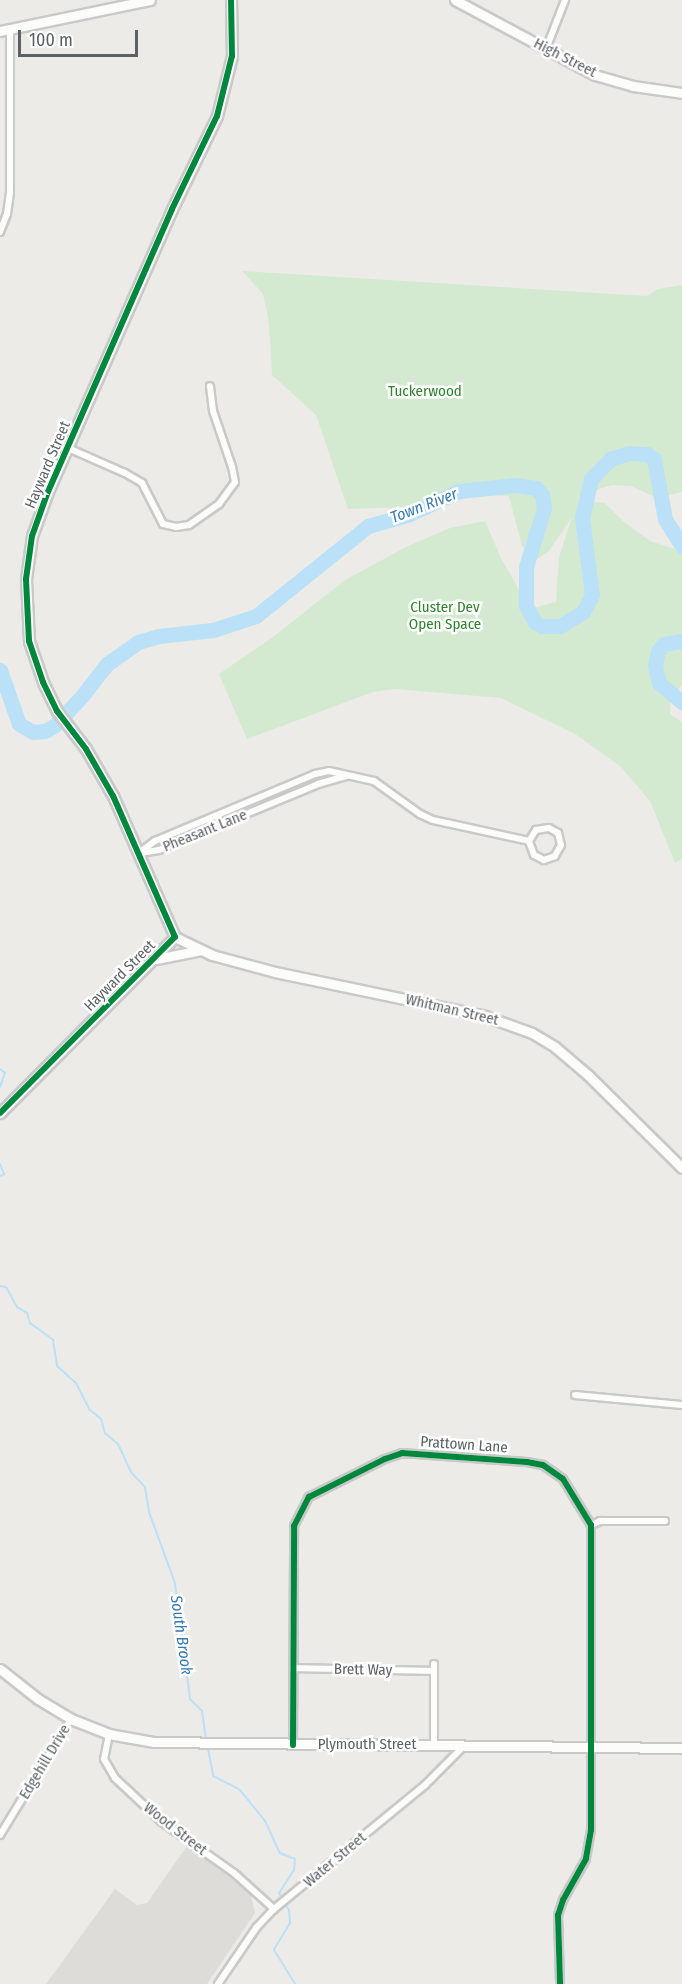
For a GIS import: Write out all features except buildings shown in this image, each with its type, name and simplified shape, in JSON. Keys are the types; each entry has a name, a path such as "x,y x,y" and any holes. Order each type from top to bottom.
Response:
{"street":[{"path":"0,232 7,214 10,192 5,30 117,4 150,0"},
{"name":"Hayward Street","path":"0,1113 175,937 103,777 57,711 42,682 31,649 26,613 26,579 35,526 167,218 218,116 232,57 231,0"},
{"name":"High Street","path":"455,0 604,78 633,86 682,93"},
{"path":"546,49 564,0"},
{"path":"68,448 142,483 163,524 176,527 189,525 219,504 235,482 213,411 210,386"},
{"name":"Pheasant Lane","path":"139,853 154,841 319,773 333,772 374,781 420,814 433,820 529,841"},
{"name":"Pheasant Lane","path":"139,853 159,850 318,784 347,776"},
{"path":"250,801 255,810"},
{"path":"227,811 231,820"},
{"path":"546,827 558,833 561,845 555,856 544,860 532,853 529,841 536,830 546,827"},
{"name":"Whitman Street","path":"175,937 201,950 295,977 484,1016 527,1030 555,1047 588,1075 682,1168"},
{"path":"155,959 201,950"},
{"path":"575,1395 682,1405"},
{"name":"Prattown Lane","path":"293,1745 294,1526 299,1512 309,1497 386,1459 413,1453 543,1465 563,1479 591,1525"},
{"path":"560,1984 558,1915 563,1899 583,1865 589,1845 591,1525 600,1521 665,1521"},
{"name":"Brett Way","path":"293,1668 434,1667 434,1746"},
{"name":"Plymouth Street","path":"0,1669 32,1695 71,1719 109,1734 154,1742 682,1748"},
{"name":"Edgehill Drive","path":"0,1835 71,1719"},
{"name":"Wood Street","path":"109,1734 104,1759 115,1778 162,1822 234,1873 274,1909"},
{"name":"Water Street","path":"218,1984 256,1928 274,1909 425,1785 464,1746"}],"shaded area":[{"path":"187,1846 240,1883 251,1895 255,1913 207,1984 46,1984 115,1889 137,1905 147,1903"}],"green space":[{"path":"242,271 647,296 658,289 682,285 682,492 657,498 631,486 612,485 589,492 582,501 605,503 624,522 650,541 682,551 682,685 670,701 670,714 682,722 682,859 675,863 650,801 620,766 575,734 501,698 395,689 373,692 247,739 219,674 273,637 345,580 408,546 450,528 485,521 501,558 530,609 556,602 559,557 572,517 549,551 537,559 522,546 509,496 471,495 409,507 348,509 316,415 272,375 269,323 263,294"}],"waterway":[{"name":"Town River","path":"0,670 19,724 33,732 45,731 55,725 82,696 107,664 138,642 159,636 213,630 256,616 368,526 410,514 459,491 515,485 536,488 542,495 544,508 526,567 526,606 535,622 542,626 560,626 583,612 592,595 582,518 591,479 610,459 628,453 647,454 654,459 665,519 682,546"},
{"name":"Town River","path":"682,641 664,644 658,651 655,666 659,683 682,702"},
{"name":"South Brook","path":"0,1069 5,1073 0,1087"},
{"name":"South Brook","path":"0,1164 4,1174 0,1176"},
{"name":"South Brook","path":"0,1286 6,1287 17,1307 27,1313 30,1323 53,1340 57,1366 76,1383 90,1410 101,1419 105,1433 118,1444 131,1472 145,1487 149,1512 175,1583 190,1699 202,1711 206,1739"},
{"name":"South Brook","path":"207,1744 213,1776 240,1790 265,1821 280,1853 295,1859 294,1870 279,1893 289,1910 290,1923 274,1950 295,1984"}],"cycle path":[{"path":"0,1113 175,937 113,796 86,749 57,711 43,682 29,641 26,579 32,536 47,494 172,209 217,116 232,56 231,0"},
{"path":"293,1745 294,1526 309,1497 385,1459 402,1453 527,1462 543,1465 563,1479 591,1525 591,1830 586,1859 563,1900 558,1915 560,1984"}],"park label":[{"name":"Tuckerwood","path":"425,392"},
{"name":"Cluster Dev Open Space","path":"445,616"}]}
